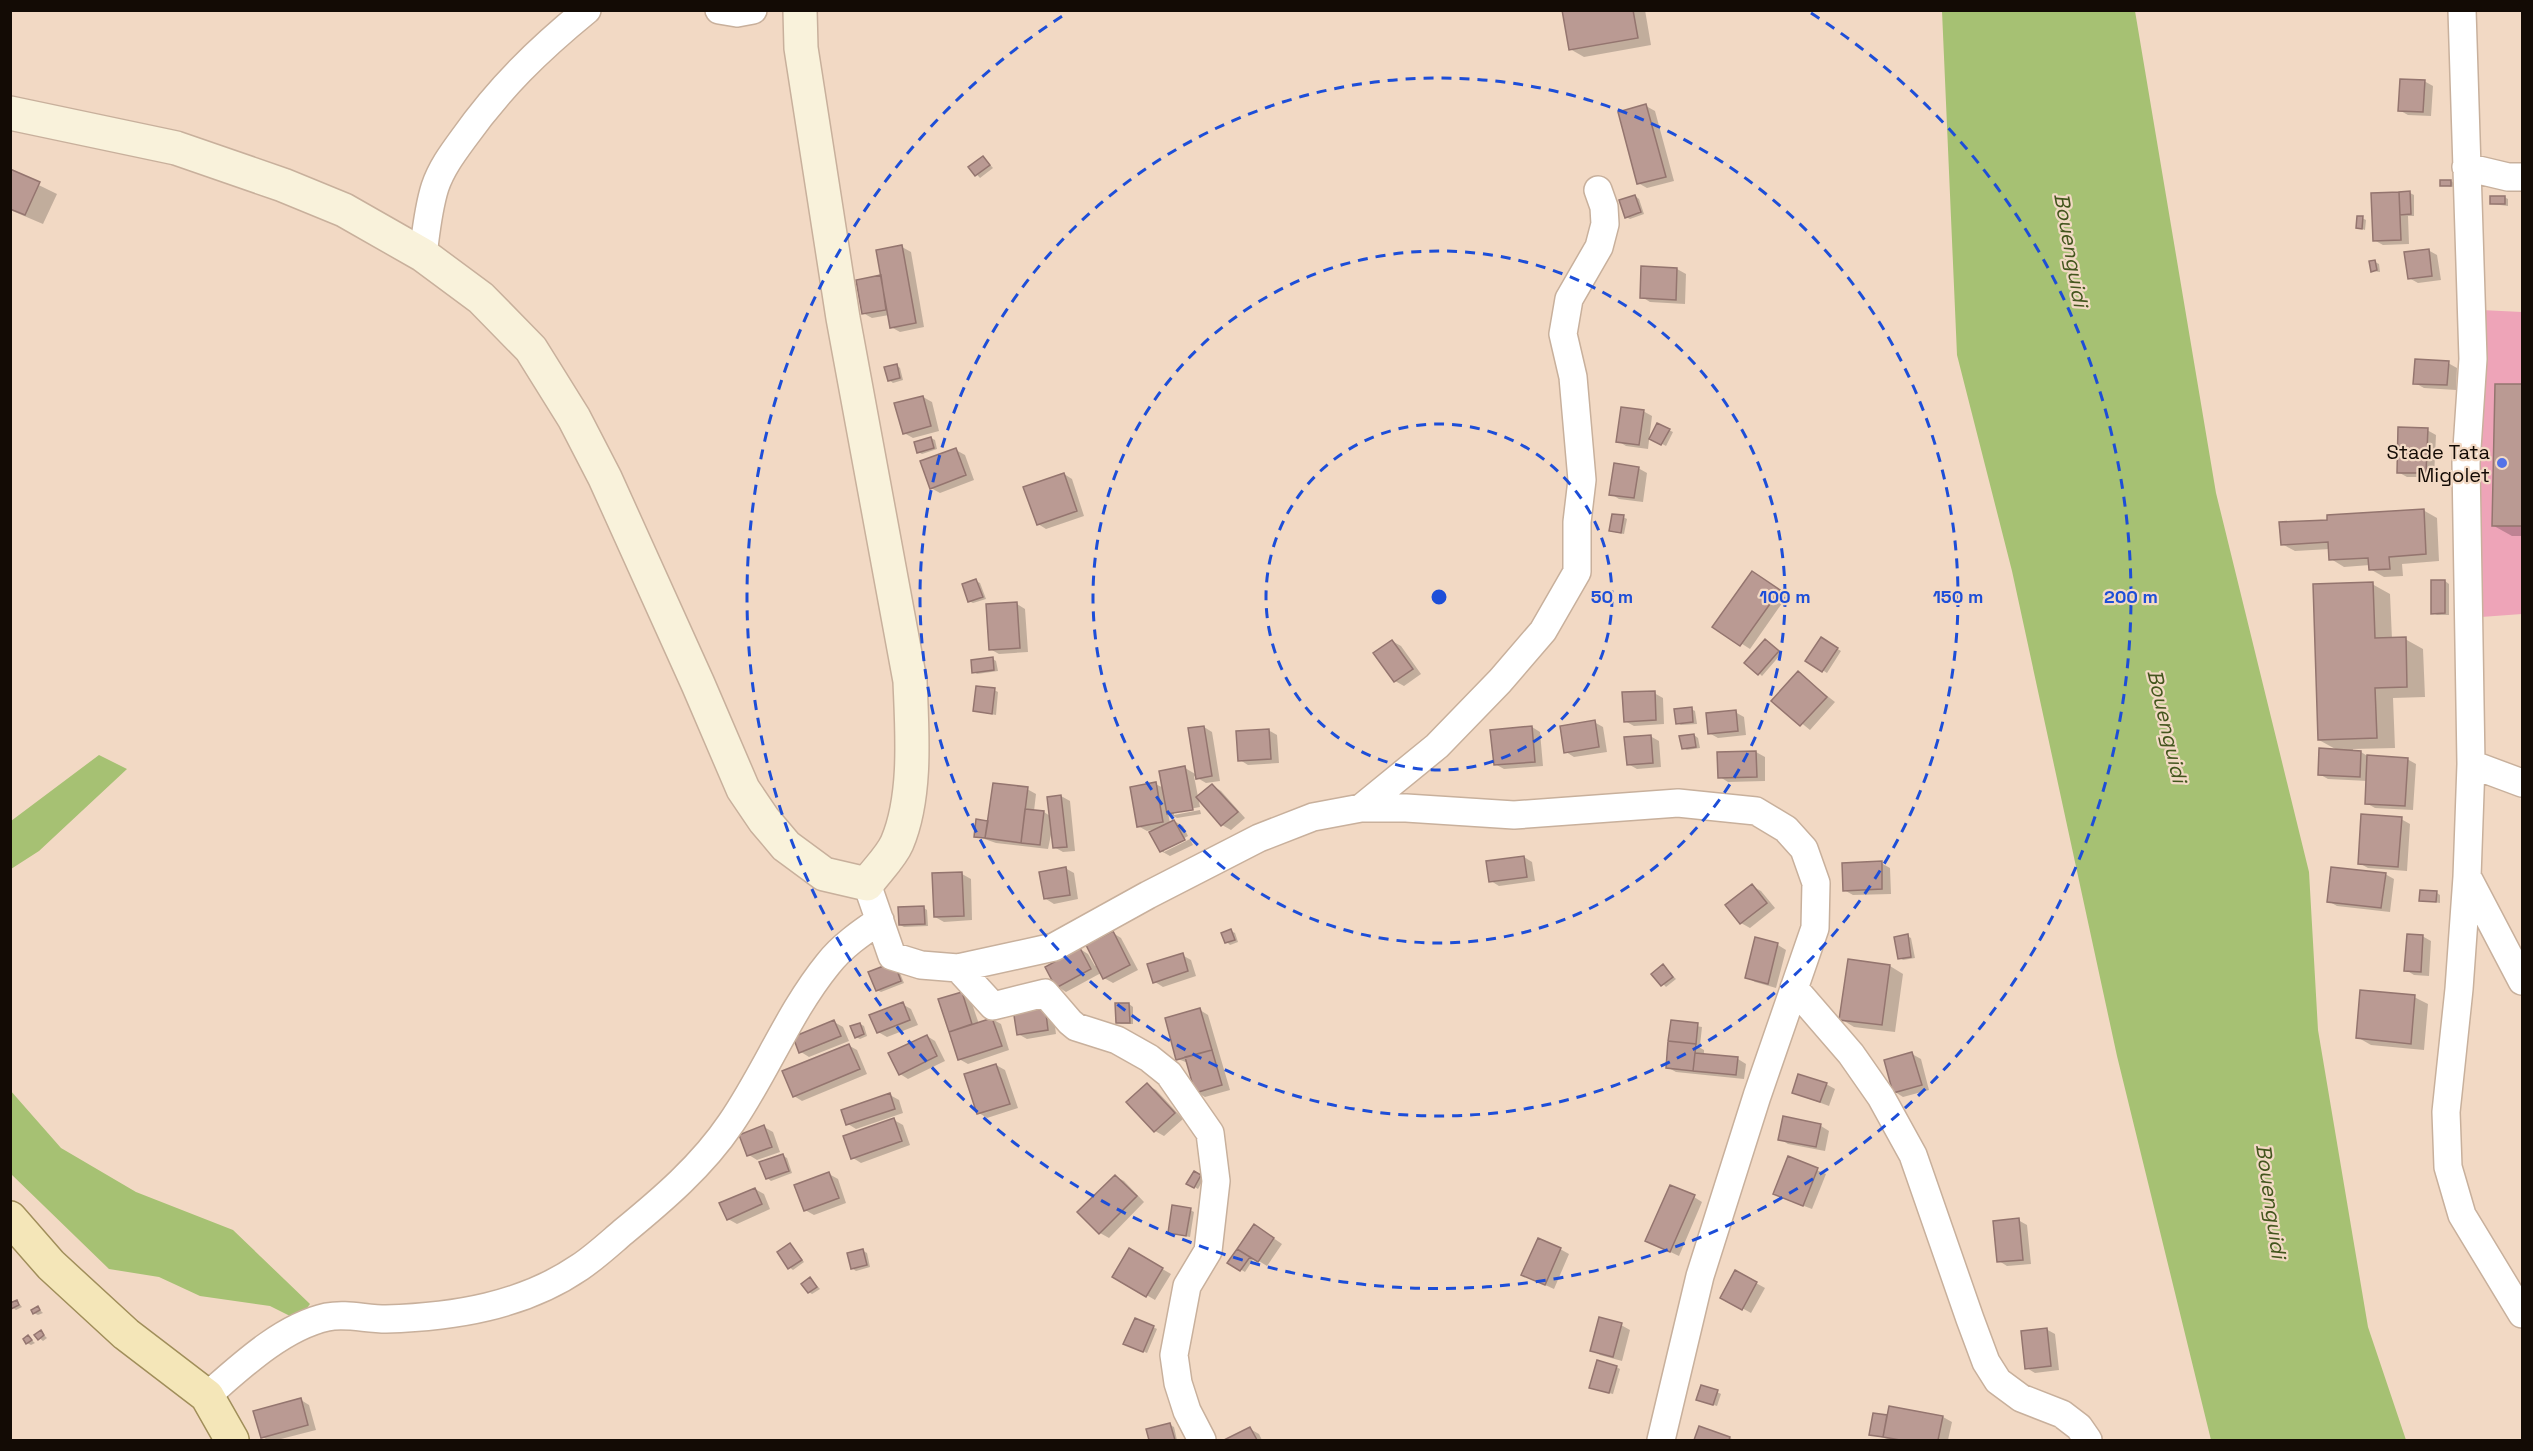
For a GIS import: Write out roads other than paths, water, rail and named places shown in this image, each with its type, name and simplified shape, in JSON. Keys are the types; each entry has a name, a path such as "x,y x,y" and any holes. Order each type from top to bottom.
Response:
{"main road":[{"path":"10,112 176,148 283,185 344,210 423,255 481,298 531,350 574,418 605,478 743,789 764,820 786,846 824,874 867,884 897,844 908,803 912,738 909,681 843,318 801,48 800,10"},
{"path":"10,1218 51,1264 126,1334 207,1396 232,1440"}],"street":[{"path":"423,255 433,196 447,161 507,81 587,10"},
{"path":"719,10 737,13 753,10"},
{"path":"2462,10 2473,359 2466,463 2471,764 2467,877 2459,989 2446,1112 2448,1167 2462,1215 2523,1314"},
{"path":"2466,167 2508,177 2523,177"},
{"path":"1361,808 1437,746 1500,681 1543,631 1577,572 1577,522 1582,480 1573,376 1563,334 1569,299 1599,247 1605,224 1604,207 1598,190"},
{"path":"2471,764 2523,783"},
{"path":"867,884 892,956 921,966 958,969 1054,947 1259,838 1313,817 1361,808 1406,808 1514,815 1678,803 1726,806 1756,811 1786,829 1804,849 1816,883 1815,928 1757,1096 1700,1276 1661,1440"},
{"path":"2467,877 2523,981"},
{"path":"207,1396 242,1366 292,1330 307,1323 328,1317 384,1319 475,1310 538,1291 581,1266 672,1192 730,1124 828,963 854,938 880,920"},
{"path":"958,969 993,1006 1045,993 1076,1027 1117,1040 1149,1058 1175,1082 1210,1133 1216,1181 1208,1251 1187,1286 1174,1355 1178,1383 1187,1411 1202,1440"},
{"path":"1794,988 1851,1054 1881,1097 1913,1155 1986,1362 1998,1381 2021,1398 2062,1414 2079,1427 2088,1440"}],"water":[{"name":"Bouenguidi","path":"1942,11 2135,11 2216,493 2309,872 2318,1030 2368,1327 2406,1440 2211,1440 2117,1056 2012,571 1957,355"},
{"path":"99,755 127,769 39,851 11,869 11,821"},
{"path":"10,1090 61,1148 136,1192 233,1230 310,1304 298,1320 270,1306 200,1296 159,1277 109,1269 11,1174"}],"place":[{"name":"Stade Tata Migolet","path":"2502,463"}]}
